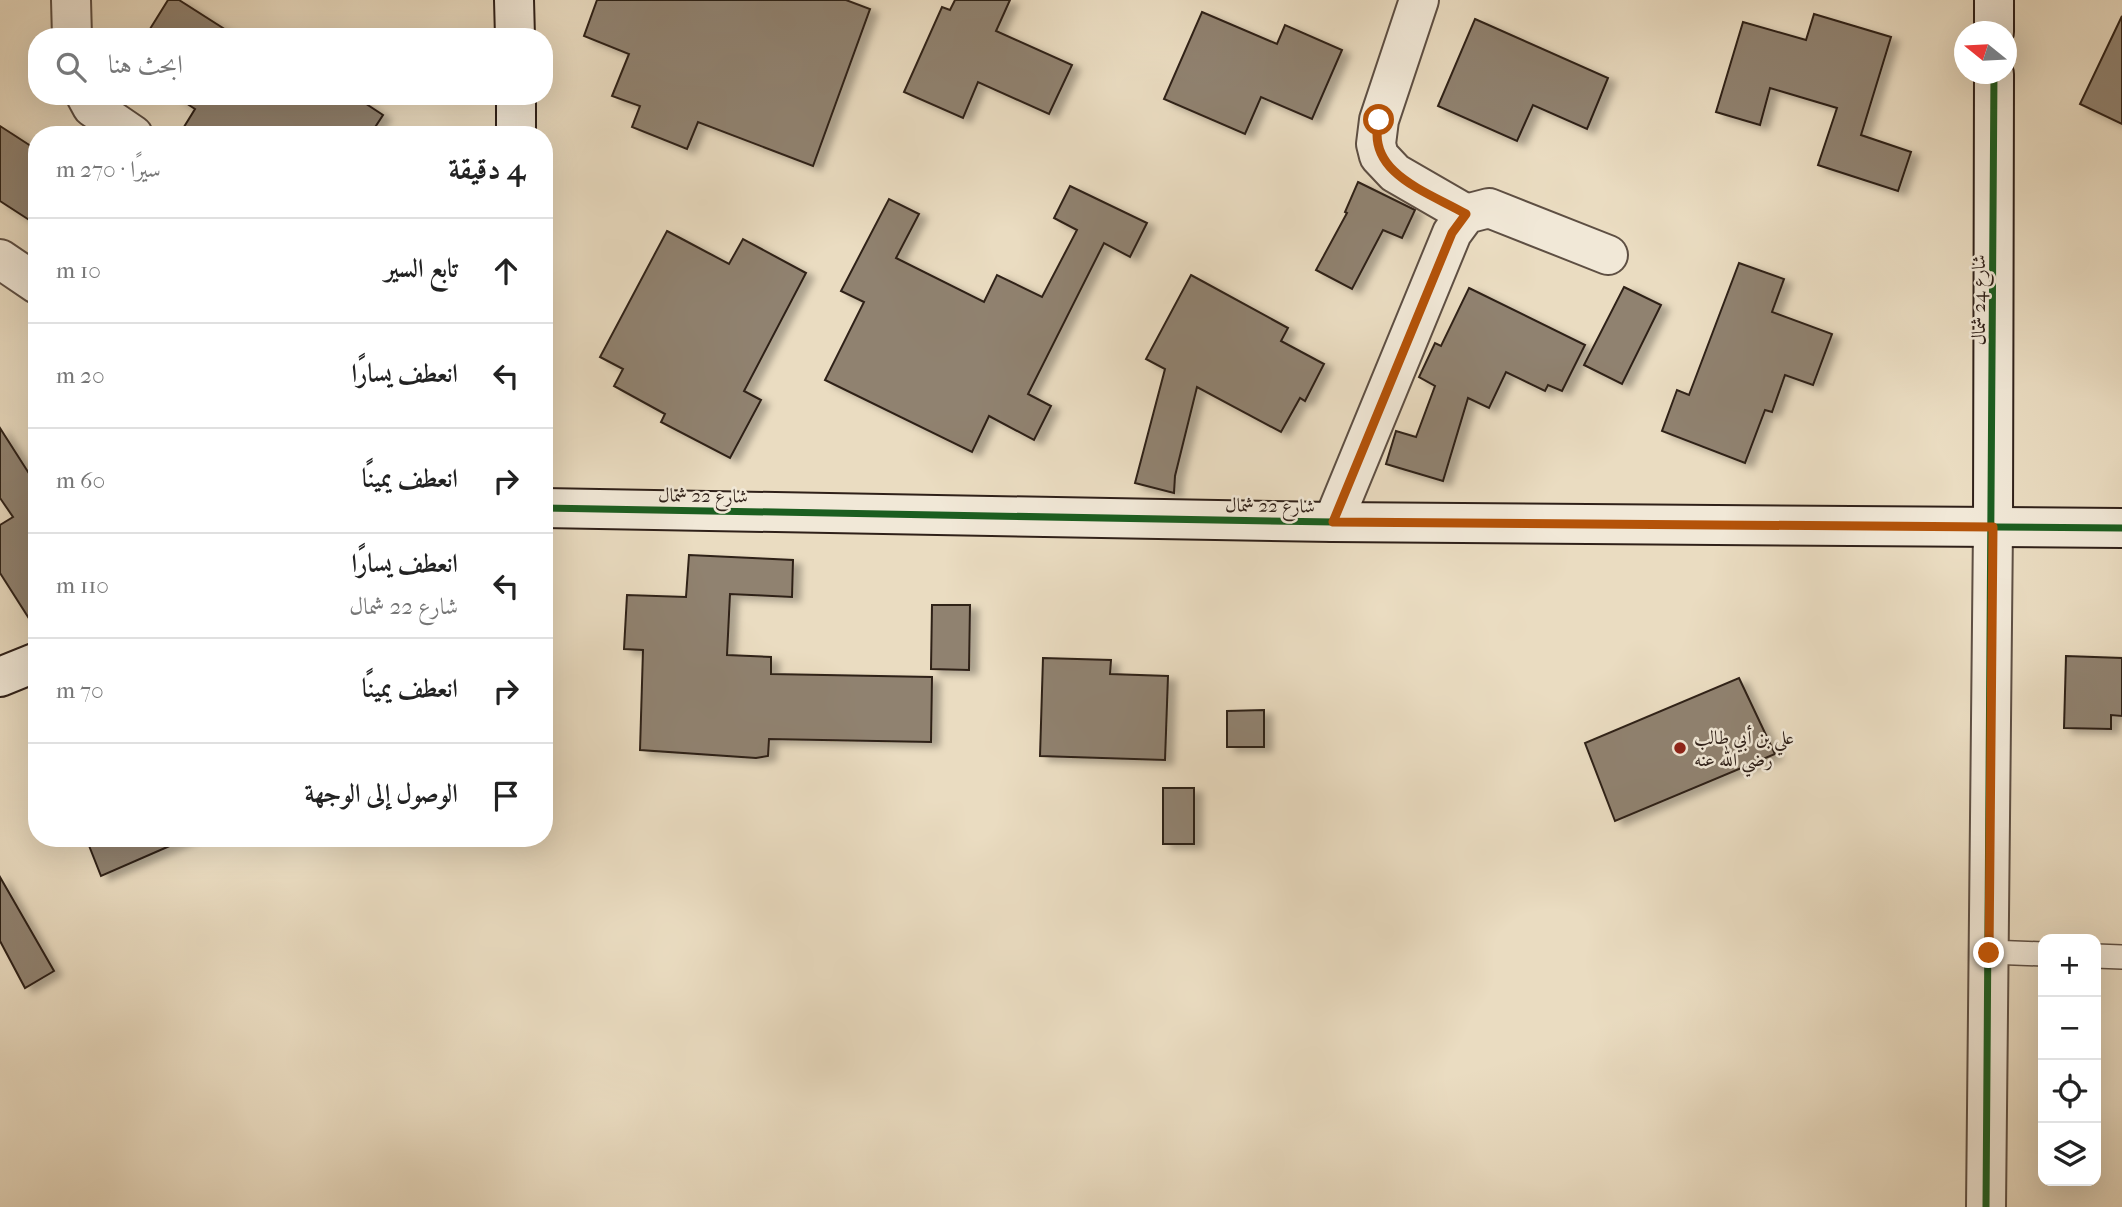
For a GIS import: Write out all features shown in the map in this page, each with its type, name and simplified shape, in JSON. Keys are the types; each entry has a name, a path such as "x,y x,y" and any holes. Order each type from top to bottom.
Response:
{"street":[{"path":"71,0 72,28"},
{"path":"514,0 515,28"},
{"path":"1419,0 1379,120 1376,144 1379,156 1395,173 1466,214"},
{"path":"1994,0 1994,21"},
{"name":"شارع 24 شمال","path":"1986,1207 1993,527 1994,84"},
{"path":"91,105 120,126"},
{"path":"516,105 516,126"},
{"path":"1333,522 1452,233 1466,214 1489,208 1608,255"},
{"path":"0,259 28,278"},
{"name":"شارع 22 شمال","path":"553,508 1333,522 2122,527"},
{"path":"0,677 28,666"}],"lane":[{"path":"1989,953 2038,954"},
{"path":"2101,956 2122,957"}],"building":[{"path":"168,0 179,0 223,28 151,28"},
{"path":"597,0 846,0 870,9 813,166 698,122 687,149 632,127 640,106 612,96 629,54 584,36"},
{"path":"955,0 1010,0 996,31 1072,65 1049,114 978,82 963,118 904,92 942,7 950,10"},
{"path":"1202,12 1277,44 1285,25 1342,50 1312,119 1261,97 1245,134 1164,99"},
{"path":"1814,14 1891,37 1861,135 1911,152 1898,191 1818,165 1837,108 1770,88 1760,125 1716,112 1743,22 1806,40"},
{"path":"2122,16 2122,124 2080,104"},
{"path":"1475,19 1608,78 1587,129 1533,105 1517,141 1438,106"},
{"path":"189,105 368,105 383,115 376,126 185,126 195,109"},
{"path":"0,126 28,144 28,219 0,201"},
{"path":"1358,182 1415,210 1402,238 1383,230 1352,289 1316,270 1347,213 1345,212"},
{"path":"1070,186 1147,223 1130,257 1104,243 1028,394 1051,406 1034,440 989,416 972,452 825,380 864,302 841,291 889,199 919,214 896,258 984,302 997,275 1042,297 1077,230 1054,218"},
{"path":"667,231 729,264 743,239 806,273 744,391 761,400 730,458 661,422 665,414 614,386 623,369 600,357"},
{"path":"1739,263 1784,279 1772,312 1832,334 1813,385 1785,375 1772,412 1765,410 1745,463 1662,431 1677,390 1689,395"},
{"path":"1191,275 1288,328 1281,341 1324,364 1305,401 1300,398 1281,432 1197,387 1175,476 1174,493 1135,483 1165,369 1146,359"},
{"path":"1624,287 1661,305 1622,384 1584,365"},
{"path":"1469,288 1585,345 1562,391 1548,385 1545,391 1506,372 1489,408 1468,398 1443,481 1386,464 1396,431 1416,437 1435,386 1419,377 1435,343 1441,346"},
{"path":"0,428 28,472 28,617 0,573 0,525 13,517 0,498"},
{"path":"689,555 793,560 792,597 730,594 727,655 771,657 771,674 932,677 931,742 769,739 768,756 756,758 640,750 643,650 624,649 627,595 686,597"},
{"path":"932,605 970,605 969,670 931,669"},
{"path":"2066,656 2122,658 2122,716 2111,715 2111,729 2064,728"},
{"path":"1043,658 1111,660 1110,674 1168,676 1165,760 1040,756"},
{"name":"علي بن أبي طالب رضي الله عنه","path":"1739,678 1775,754 1615,821 1585,743"},
{"path":"1264,710 1264,747 1227,747 1227,711"},
{"path":"1163,788 1194,788 1194,844 1163,844"},
{"path":"90,847 167,847 101,876"},
{"path":"0,877 54,971 25,988 0,941"}],"cycle path":[{"path":"1986,1207 1994,84"},
{"path":"553,508 1333,522 2122,528"}],"place":[{"name":"علي بن أبي طالب رضي الله عنه","path":"1680,748"}],"route":[{"path":"1379,120 1376,144 1379,156 1386,166 1466,214 1452,233 1333,522 1993,527 1989,953"}]}
